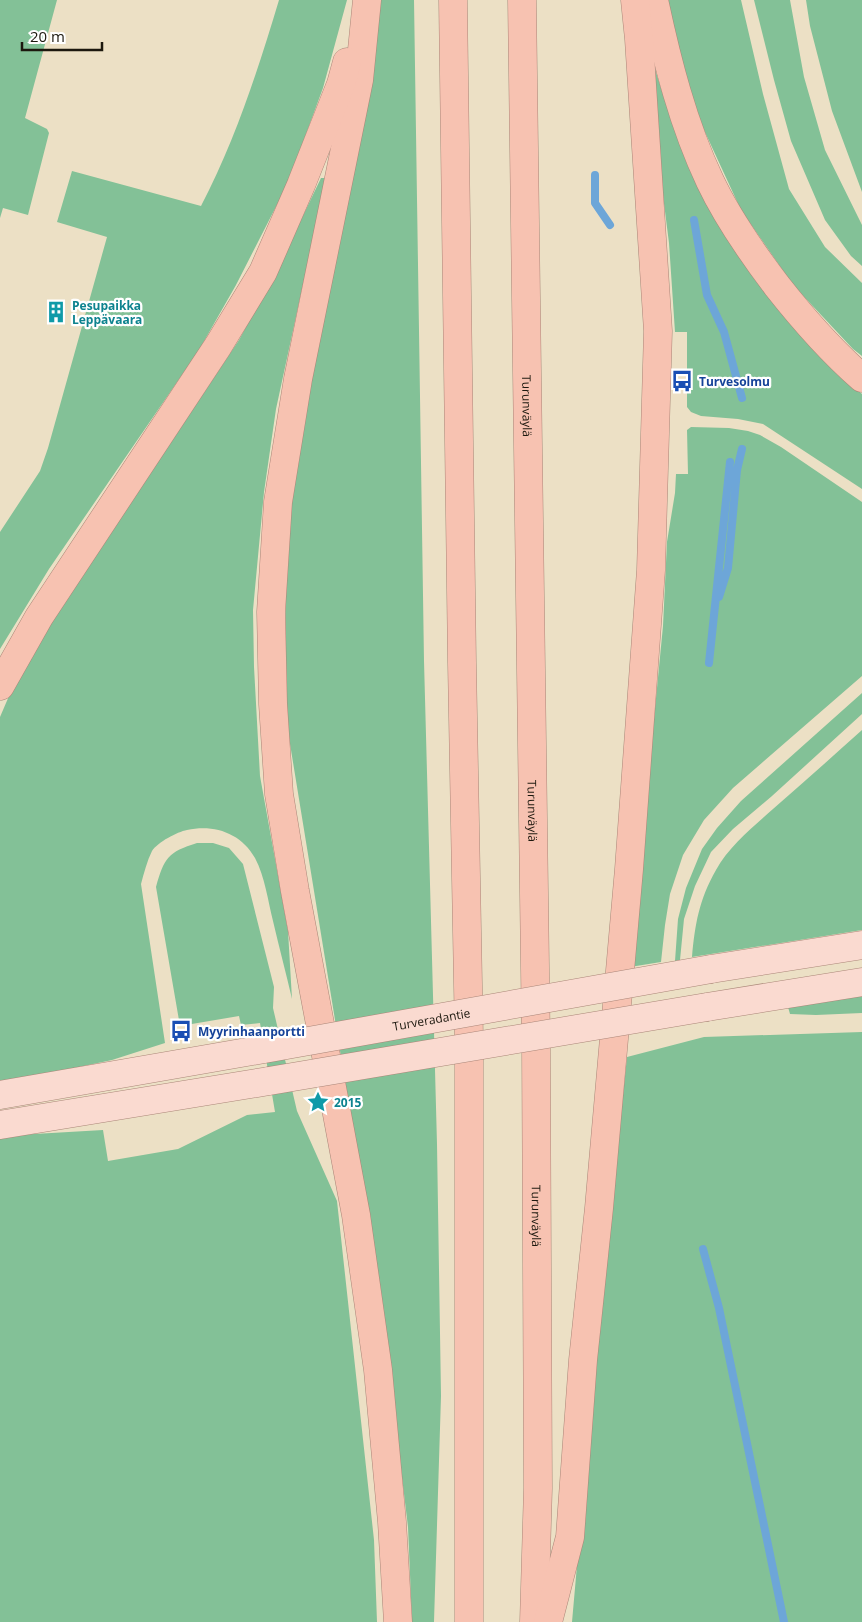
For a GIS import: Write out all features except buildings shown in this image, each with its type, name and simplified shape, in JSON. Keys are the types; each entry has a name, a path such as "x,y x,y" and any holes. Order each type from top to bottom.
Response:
{"highway":[{"path":"0,686 39,617 218,346 263,272 301,186 342,84 362,0"},
{"path":"367,0 359,80 298,379 278,502 271,621 273,704 279,794 356,1215 378,1370 392,1522 398,1622"},
{"path":"454,0 461,624 469,1038 469,1622"},
{"name":"Turunväylä","path":"522,0 536,1042 538,1488 534,1622"},
{"path":"548,1622 570,1537 583,1360 599,1208 629,869 652,570 658,331 640,39 635,0"},
{"path":"654,0 664,48 689,130 710,181 737,233 809,326 862,378"}],"main road":[{"name":"Turveradantie","path":"0,1095 862,944"},
{"path":"0,1125 862,982"}],"green space":[{"path":"0,0 57,0 25,118 47,129 49,133 28,215 3,208 0,218"},
{"path":"279,0 347,0 323,88 288,183 236,285 199,350 49,569 0,649 0,532 40,471 107,237 57,222 72,171 201,206 225,156 245,105"},
{"path":"381,0 414,0 424,661 437,1144 441,1396 434,1622 412,1622 408,1527 381,1302 284,707 287,508 324,314 367,110"},
{"path":"668,0 741,0 763,94 789,189 825,247 862,283 862,356 853,349 793,285 741,210 698,117 677,44"},
{"path":"754,0 790,0 804,77 825,150 862,225 862,266 851,256 825,220 791,141"},
{"path":"806,0 862,0 862,192 832,111 810,26"},
{"path":"655,69 672,123 694,176 729,241 755,280 810,346 862,394 862,489 763,424 738,419 701,416 691,412 687,407 687,332 675,332 669,243 657,148 652,70"},
{"path":"321,178 326,178 276,409 264,492 253,610 260,776 288,931 292,999 264,881 255,858 242,842 226,832 207,828 183,831 163,841 152,851 141,884 165,1043 112,1060 27,1078 0,1081 0,717 12,689 47,629 239,340 280,264"},
{"path":"691,427 729,428 760,435 862,502 862,676 733,788 704,820 683,855 670,894 661,962 630,967 663,626 667,542 675,493 676,474 688,474 687,430"},
{"path":"862,693 862,714 733,829 711,852 695,886 684,919 680,960 675,961 678,919 686,888 702,849 717,828 741,801"},
{"path":"862,730 862,930 692,957 696,923 702,902 710,881 721,861 750,830"},
{"path":"197,843 213,843 229,848 243,864 274,987 273,1008 297,1111 337,1201 374,1540 377,1622 0,1622 0,1136 103,1130 108,1161 178,1149 247,1115 275,1112 260,1023 241,1025 239,1016 180,1026 156,887 165,863 173,853"},
{"path":"862,987 862,1013 790,1014 786,1000"},
{"path":"862,1032 862,1622 572,1622 595,1362 627,1057 704,1037"}],"waterway":[{"path":"595,175 595,203 610,225"},
{"path":"694,220 707,295 724,332 742,398"},
{"path":"719,597 728,568 737,470 742,449"},
{"path":"709,663 730,462"},
{"path":"703,1249 719,1308 784,1622"}],"place":[{"name":"Pesupaikka Leppävaara","path":"56,312"},
{"name":"Turvesolmu","path":"682,381"},
{"name":"Myyrinhaanportti","path":"181,1031"},
{"name":"2015","path":"318,1102"}]}
